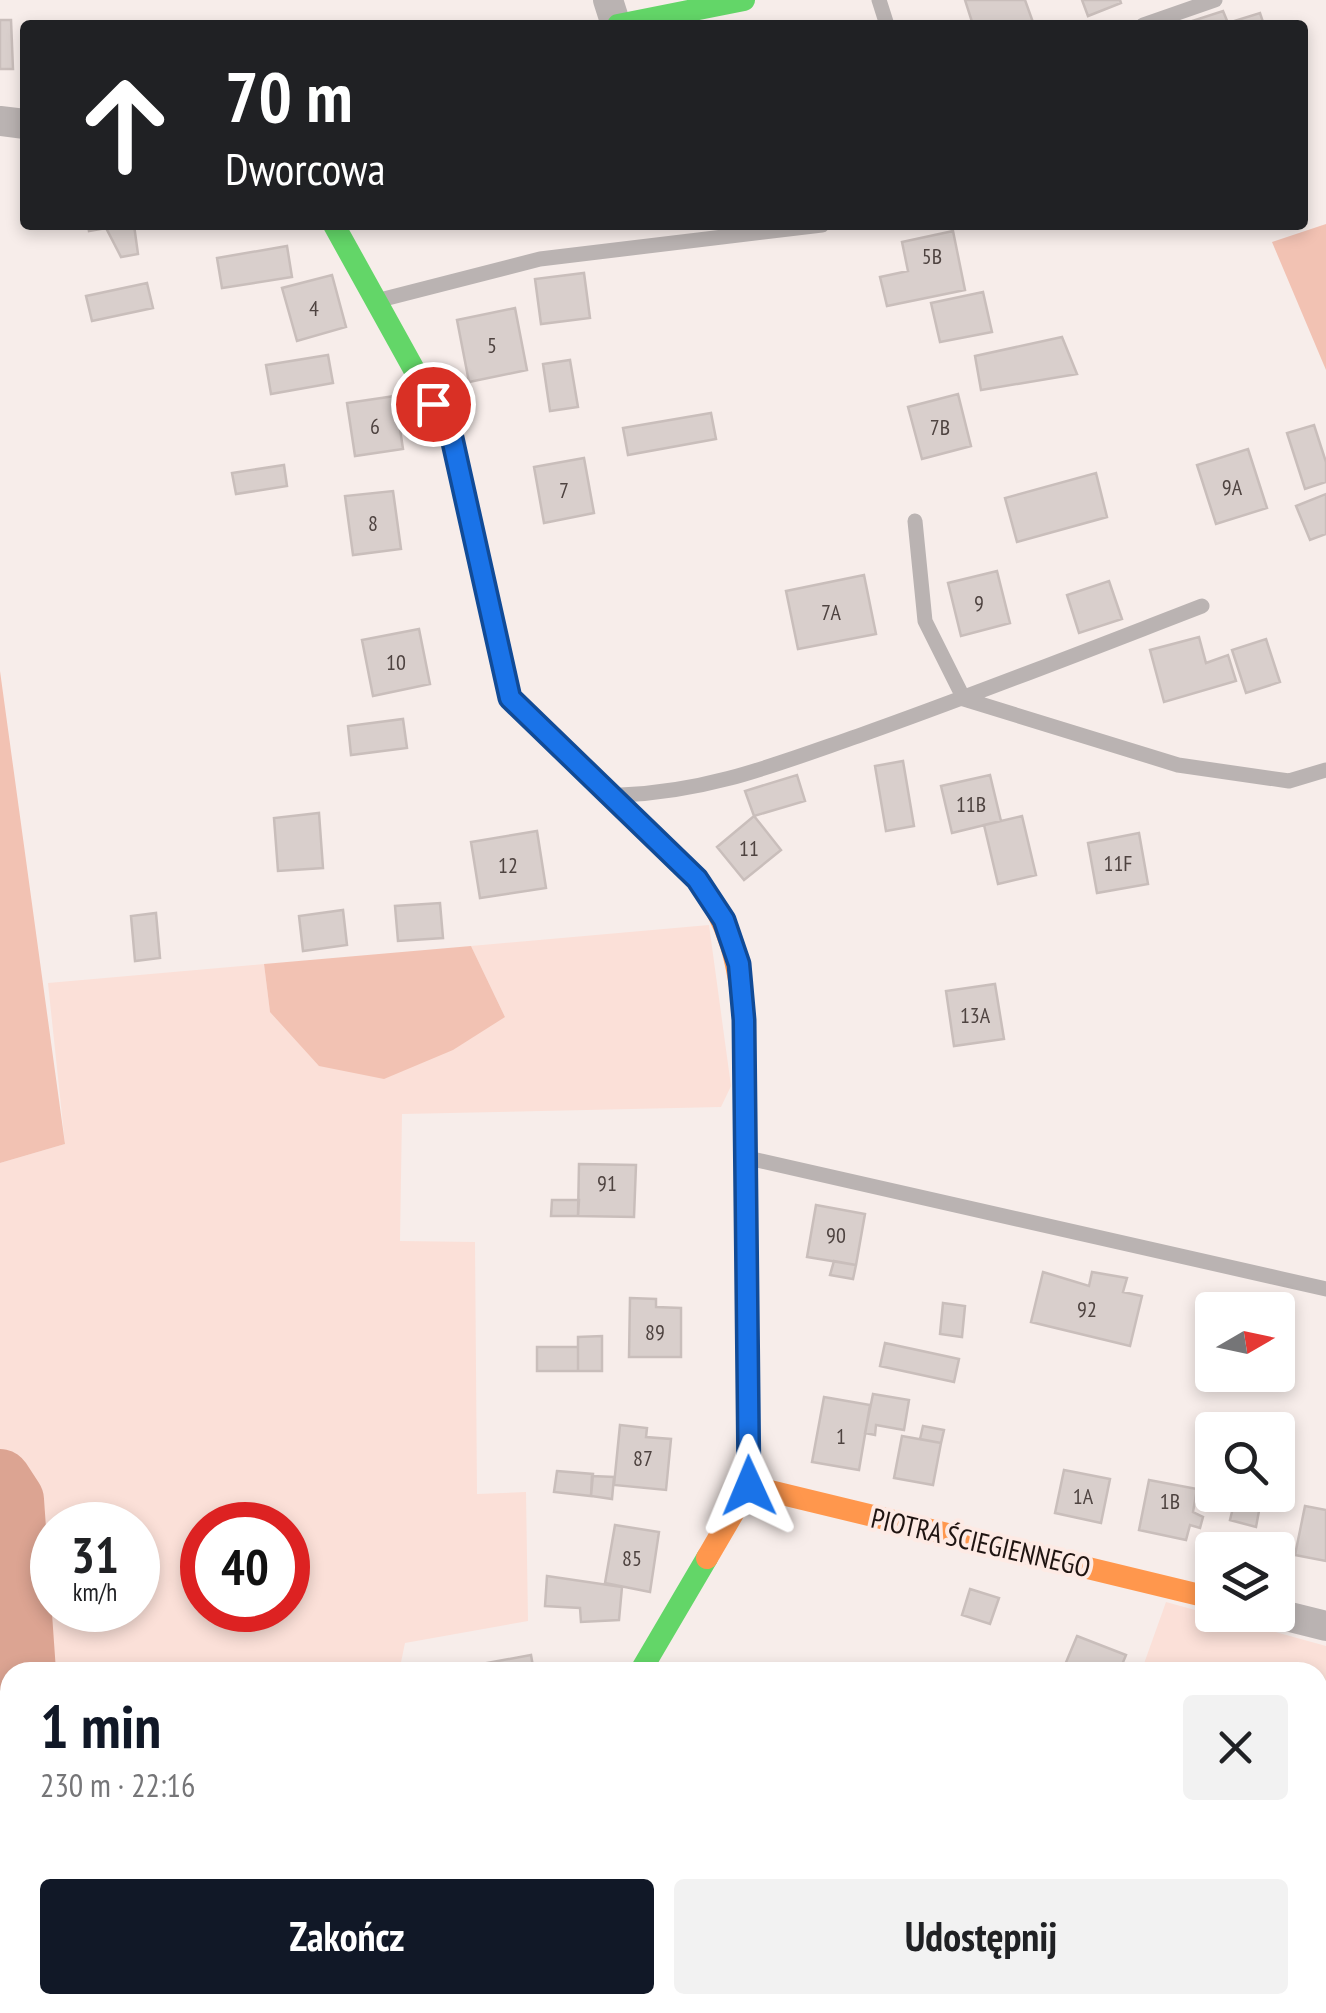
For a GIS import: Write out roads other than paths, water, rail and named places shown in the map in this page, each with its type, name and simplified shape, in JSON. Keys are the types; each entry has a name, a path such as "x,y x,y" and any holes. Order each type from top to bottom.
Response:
{"street":[{"path":"642,20 744,0"},
{"path":"337,230 452,438 510,698 697,879 724,920 739,964 744,1020 749,1486 646,1662"},
{"name":"PIOTRA ŚCIEGIENNEGO","path":"749,1486 1195,1594"},
{"path":"1295,1618 1326,1626"}],"lane":[{"path":"1157,20 1215,0"},
{"path":"376,302 540,258 779,230"},
{"path":"916,521 924,620 964,699 1178,765 1289,781 1326,770"},
{"path":"607,796 679,793 964,699 1202,606"},
{"path":"744,1150 1326,1289"}],"waterway":[{"path":"0,1480 13,1500 24,1662"}]}
